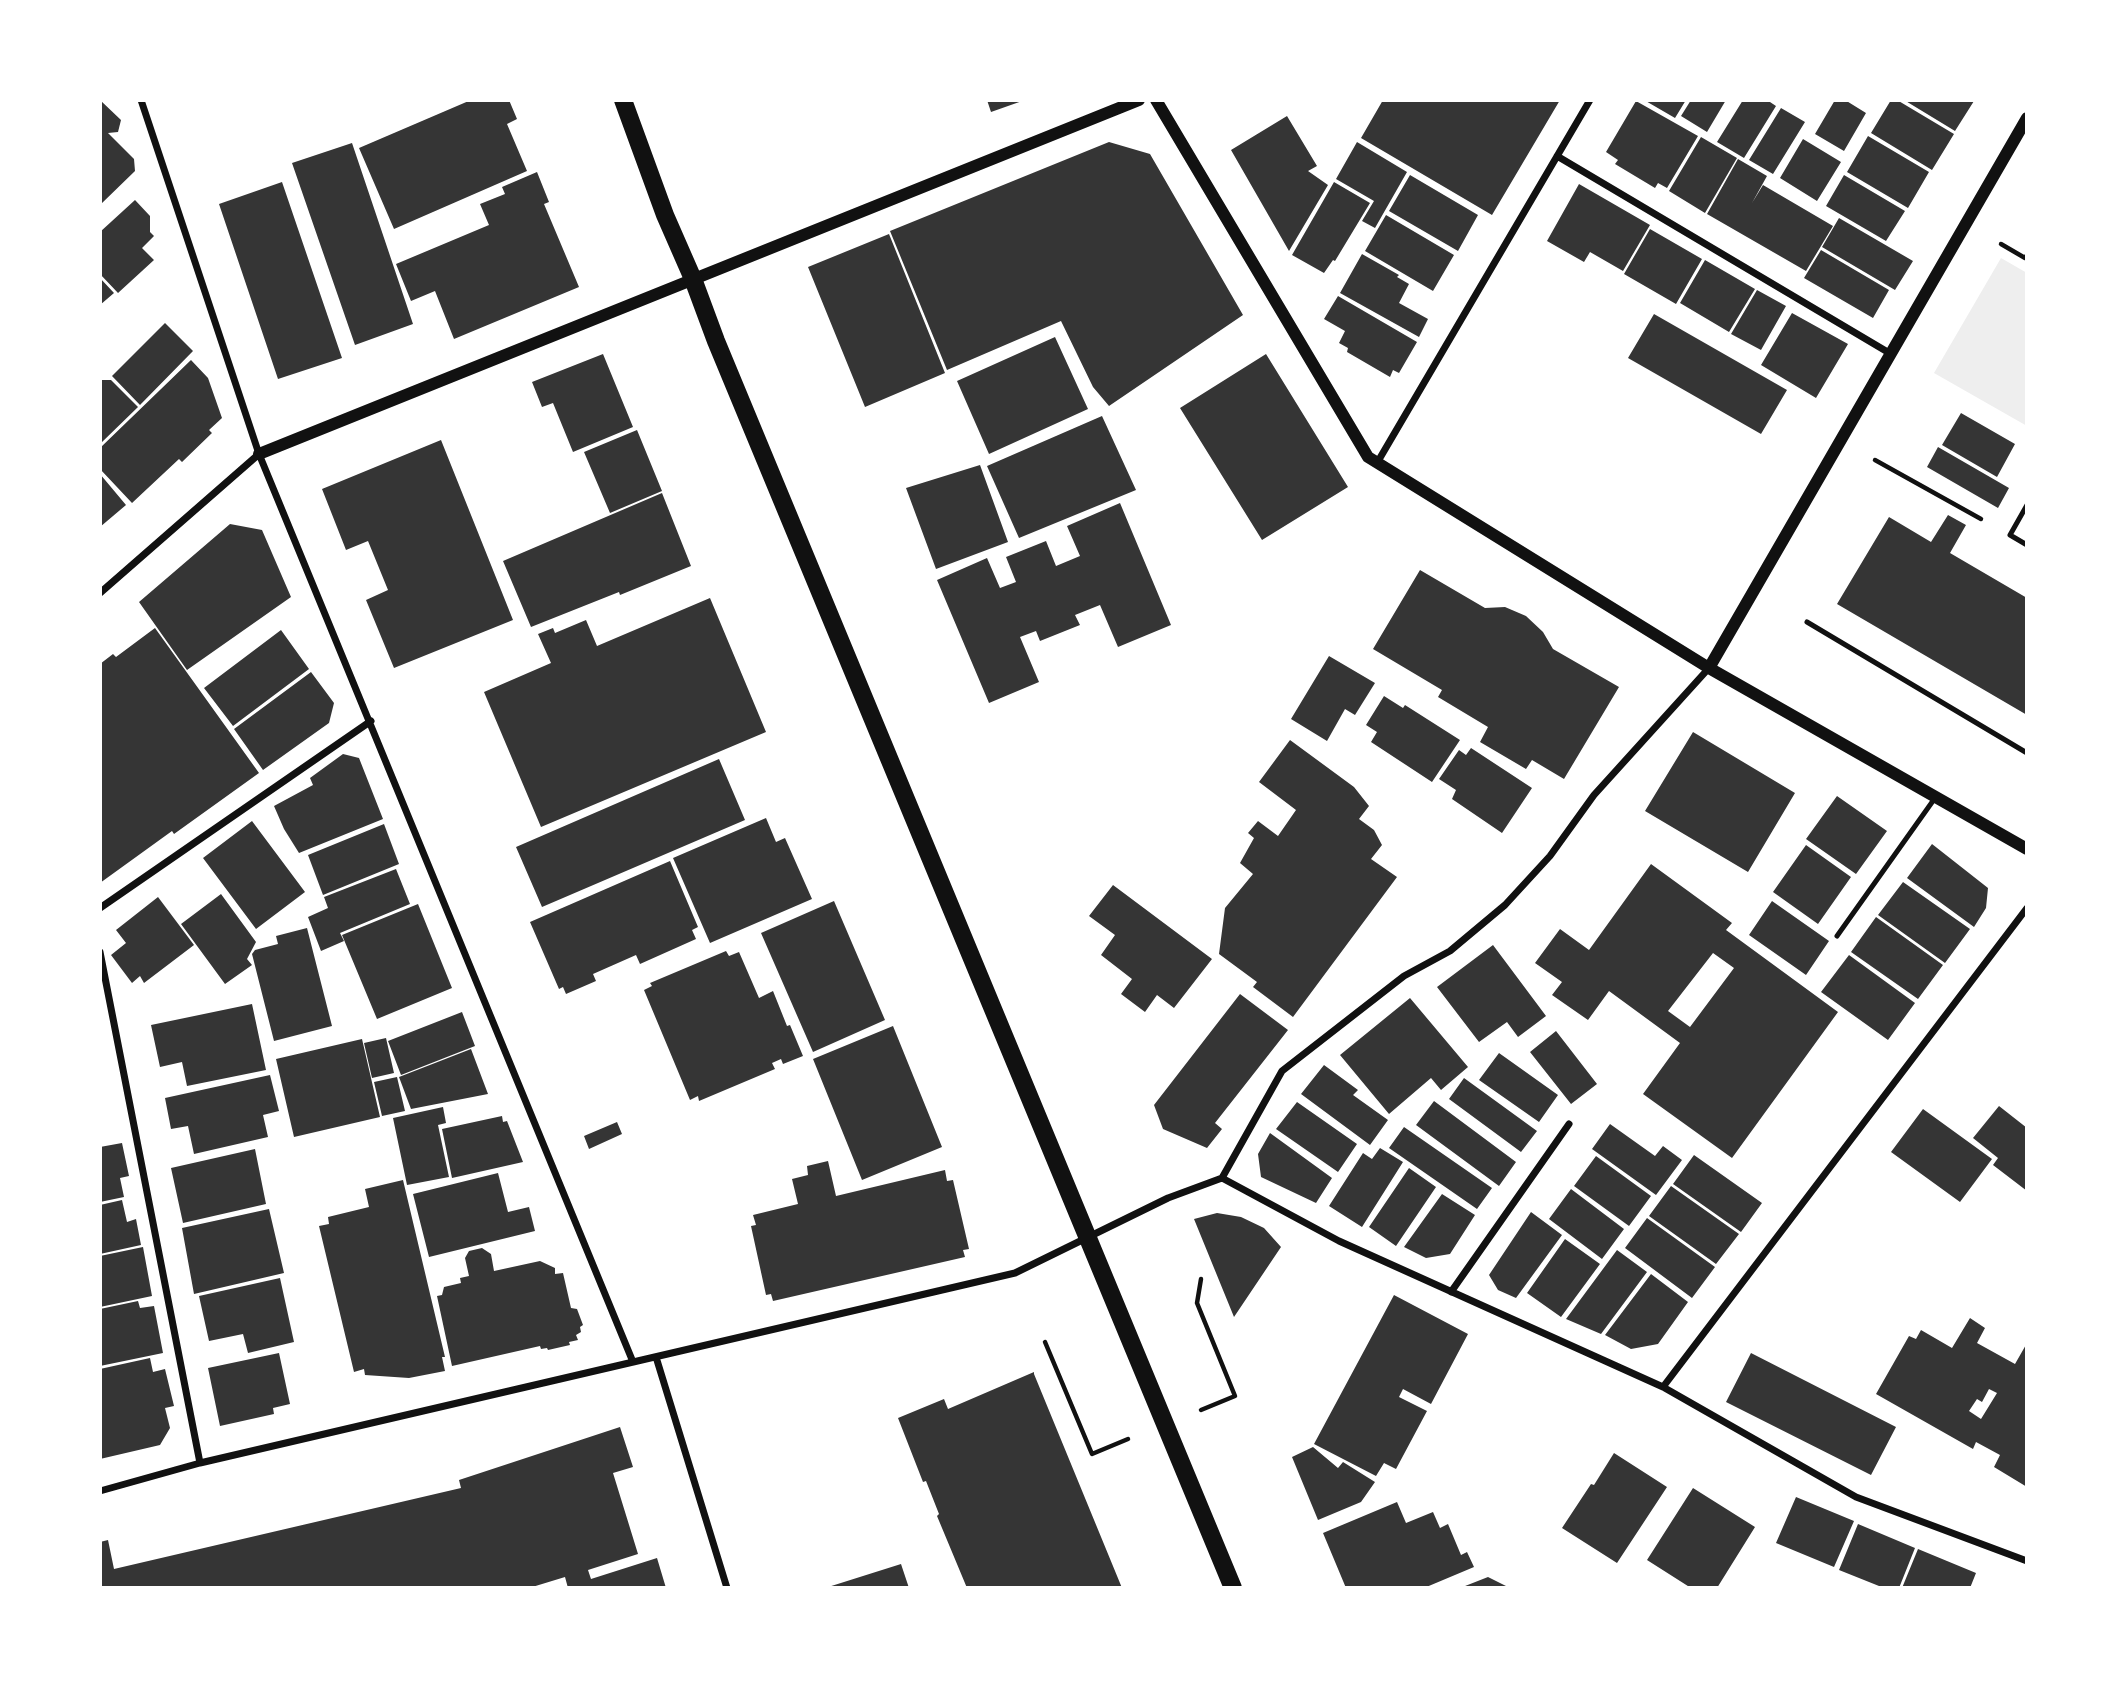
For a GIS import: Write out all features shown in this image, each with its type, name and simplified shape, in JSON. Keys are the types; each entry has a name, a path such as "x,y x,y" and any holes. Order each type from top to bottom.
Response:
{"main road":[{"path":"623,100 665,215 716,341 1233,1588"}],"street":[{"path":"141,100 259,454 633,1362"},
{"path":"100,593 259,454 1139,100"},
{"path":"1156,100 1368,457 1376,464 1709,668 2027,849"},
{"path":"1376,464 1590,100"},
{"path":"100,1491 200,1464 1015,1273 1168,1198 1222,1178 1282,1071 1404,976 1450,951 1505,905 1550,856 1594,795 1709,668 2027,118"},
{"path":"1557,156 1891,354"},
{"path":"100,908 371,721"},
{"path":"1663,1387 2027,908"},
{"path":"100,952 200,1464"},
{"path":"1451,1292 1569,1124"},
{"path":"1222,1178 1339,1241 1663,1387 1856,1497 2027,1561"},
{"path":"656,1357 727,1588"}],"lane":[{"path":"2027,505 2010,535 2027,545"},
{"path":"1807,622 2027,753"},
{"path":"1837,936 1936,796"}],"path":[{"path":"2001,244 2025,258 2027,255"},
{"path":"1875,460 2010,535"},
{"path":"1201,1279 1198,1303 1232,1389"},
{"path":"1045,1342 1089,1449"}],"shaded area":[{"path":"2001,258 2027,273 2027,426 1934,373"}],"building":[{"path":"100,100 121,120 118,132 108,133 134,159 135,171 100,205"},
{"path":"471,100 509,100 517,119 507,124 527,171 394,229 359,148"},
{"path":"987,100 1025,100 991,112"},
{"path":"1383,100 1560,100 1492,215 1361,138"},
{"path":"1644,100 1686,100 1675,118"},
{"path":"1691,100 1726,100 1707,132 1681,116"},
{"path":"1743,100 1767,100 1776,106 1744,158 1717,142"},
{"path":"1835,100 1845,100 1866,113 1844,151 1815,134"},
{"path":"1891,100 1897,100 1954,134 1932,170 1871,133"},
{"path":"1904,100 1972,100 1974,101 1955,131"},
{"path":"1636,101 1698,136 1667,188 1658,183 1655,188 1615,164 1618,160 1606,152"},
{"path":"1781,108 1805,122 1773,174 1749,160"},
{"path":"1287,116 1317,166 1308,171 1328,185 1289,251 1231,150"},
{"path":"1868,136 1929,172 1908,208 1847,172"},
{"path":"1701,137 1737,158 1705,213 1669,191"},
{"path":"1803,139 1841,162 1817,201 1780,178"},
{"path":"1109,142 1150,154 1243,315 1109,406 1093,387 1061,321 947,370 890,231"},
{"path":"1357,142 1407,172 1375,228 1362,221 1374,201 1336,179"},
{"path":"352,143 413,324 355,345 292,163"},
{"path":"1738,159 1767,176 1752,203 1763,185 1833,226 1806,271 1707,214"},
{"path":"537,172 549,202 544,204 579,287 454,339 435,291 411,301 396,264 489,225 480,204 505,194 502,187"},
{"path":"1410,175 1478,215 1458,251 1389,211"},
{"path":"1844,175 1905,211 1886,241 1826,206"},
{"path":"282,182 342,358 278,379 219,204"},
{"path":"1334,182 1370,203 1335,261 1333,260 1324,273 1292,255"},
{"path":"1579,184 1650,225 1623,271 1590,252 1584,262 1547,241"},
{"path":"135,200 150,216 150,232 154,236 142,248 154,260 118,293 100,274 100,232"},
{"path":"1386,215 1454,255 1433,291 1365,251"},
{"path":"1839,218 1913,261 1895,290 1822,247"},
{"path":"1650,229 1702,259 1676,304 1624,274"},
{"path":"889,234 945,373 865,407 808,267"},
{"path":"1821,250 1889,290 1873,318 1804,278"},
{"path":"1362,254 1399,275 1397,277 1409,284 1399,303 1428,319 1419,337 1340,293"},
{"path":"1705,260 1755,289 1729,332 1680,303"},
{"path":"100,278 114,293 100,305"},
{"path":"1757,290 1786,306 1761,350 1731,334"},
{"path":"1338,296 1417,342 1399,373 1393,370 1390,377 1347,352 1348,348 1339,343 1345,331 1324,319"},
{"path":"1792,313 1848,344 1816,398 1761,365"},
{"path":"1654,314 1787,390 1761,434 1628,358"},
{"path":"165,323 193,351 140,405 112,376"},
{"path":"1055,337 1088,409 989,454 957,381"},
{"path":"603,354 633,427 573,452 553,403 542,407 532,382"},
{"path":"1266,354 1348,487 1262,540 1180,408"},
{"path":"191,360 208,378 222,418 209,430 212,433 182,462 179,459 132,503 100,469 100,448"},
{"path":"111,380 138,407 100,444 100,382"},
{"path":"1961,413 2015,444 1997,477 1942,445"},
{"path":"1102,416 1136,490 1019,538 987,466"},
{"path":"637,430 662,491 610,513 584,452"},
{"path":"441,440 513,620 394,668 366,600 388,590 368,541 346,550 322,489"},
{"path":"1938,447 2009,488 1998,508 1927,467"},
{"path":"980,465 1008,542 936,569 906,488"},
{"path":"100,474 126,505 100,527"},
{"path":"662,493 691,566 531,627 503,561"},
{"path":"1120,503 1171,625 1118,647 1100,605 1075,615 1080,625 1040,641 1036,631 1020,637 1039,682 989,703 937,580 987,558 1000,588 1016,582 1006,557 1046,541 1056,566 1080,556 1067,526"},
{"path":"1948,515 1966,525 1950,553 2027,598 2027,715 1837,604 1889,517 1931,542"},
{"path":"230,524 262,530 291,597 187,670 139,602"},
{"path":"1420,570 1485,608 1505,607 1526,616 1543,632 1553,649 1619,687 1564,779 1532,760 1526,769 1480,742 1488,727 1438,697 1442,690 1373,649"},
{"path":"710,598 766,732 541,827 484,692 551,663 538,634 553,628 555,633 586,620 597,646"},
{"path":"155,628 259,773 100,883 100,664 113,654 116,657"},
{"path":"281,630 309,669 233,726 204,688"},
{"path":"1329,656 1375,683 1355,715 1345,709 1327,741 1291,719"},
{"path":"311,672 334,703 329,723 263,770 234,729"},
{"path":"1384,696 1403,708 1405,705 1460,740 1432,782 1371,742 1377,732 1366,725"},
{"path":"1693,732 1795,793 1748,872 1645,811"},
{"path":"1290,740 1354,787 1369,806 1359,819 1374,830 1382,845 1371,859 1397,877 1293,1017 1253,987 1257,982 1219,954 1225,908 1253,874 1240,863 1254,838 1248,833 1258,821 1278,836 1296,810 1259,782"},
{"path":"1471,748 1532,788 1502,833 1452,799 1456,790 1439,779 1459,750 1466,755"},
{"path":"343,754 359,758 383,819 299,853 274,806 313,785 310,778"},
{"path":"719,759 745,820 542,907 516,847"},
{"path":"1837,796 1887,831 1856,874 1806,839"},
{"path":"766,818 776,842 785,838 812,899 710,943 673,858"},
{"path":"252,821 305,892 256,929 203,858"},
{"path":"384,824 399,864 323,895 308,855"},
{"path":"1932,844 1988,888 1986,908 1974,927 1907,878"},
{"path":"1806,845 1851,877 1818,924 1773,892"},
{"path":"670,861 698,927 692,930 696,939 640,964 636,955 593,974 596,981 566,994 563,987 559,989 530,922"},
{"path":"1651,864 1732,923 1726,930 1838,1012 1732,1158 1643,1094 1680,1043 1609,991 1588,1020 1552,995 1562,982 1535,963 1560,929 1589,950","holes":["1713,953 1734,968 1690,1027 1668,1011"]},
{"path":"396,869 410,904 340,933 344,941 321,951 308,917 328,908 324,897"},
{"path":"1903,882 1970,929 1945,963 1878,915"},
{"path":"1113,885 1212,959 1174,1008 1157,995 1145,1012 1121,994 1132,979 1101,955 1115,935 1089,916"},
{"path":"221,894 256,942 247,959 252,965 225,984 181,924"},
{"path":"158,897 194,945 144,983 140,976 132,983 111,955 126,943 116,930"},
{"path":"834,901 885,1020 813,1052 761,933"},
{"path":"1772,901 1829,941 1806,975 1749,935"},
{"path":"418,904 452,988 377,1019 342,935"},
{"path":"1876,917 1943,965 1918,999 1851,952"},
{"path":"307,928 332,1026 274,1041 252,954 255,950 278,944 276,936"},
{"path":"1493,945 1546,1016 1518,1037 1507,1022 1479,1042 1437,987"},
{"path":"726,951 729,956 739,952 759,998 773,991 803,1056 783,1064 781,1059 772,1063 775,1069 699,1101 698,1096 690,1100 644,990 652,986 650,983"},
{"path":"1849,955 1915,1003 1888,1040 1821,992"},
{"path":"1240,994 1288,1030 1215,1123 1222,1129 1207,1148 1163,1129 1154,1105"},
{"path":"1410,998 1468,1067 1441,1090 1431,1078 1389,1114 1340,1055"},
{"path":"252,1004 266,1070 187,1086 182,1062 160,1067 151,1025"},
{"path":"462,1012 475,1046 401,1075 388,1041"},
{"path":"893,1026 942,1147 862,1180 813,1059"},
{"path":"1556,1031 1597,1084 1571,1104 1530,1052"},
{"path":"386,1038 394,1073 372,1078 364,1043"},
{"path":"362,1039 380,1117 294,1137 276,1059"},
{"path":"471,1049 488,1094 411,1109 399,1077"},
{"path":"1499,1053 1558,1095 1539,1122 1479,1080"},
{"path":"1324,1065 1358,1090 1353,1095 1388,1120 1370,1145 1301,1094"},
{"path":"270,1075 279,1111 263,1115 268,1137 194,1154 188,1126 171,1129 165,1098"},
{"path":"397,1077 405,1111 382,1116 374,1082"},
{"path":"1464,1078 1537,1131 1521,1152 1449,1099"},
{"path":"1434,1101 1516,1162 1499,1186 1416,1125"},
{"path":"1297,1102 1357,1144 1338,1172 1276,1129"},
{"path":"1999,1106 2027,1128 2027,1191 1993,1165 1998,1158 1973,1138"},
{"path":"443,1107 446,1123 438,1125 449,1177 407,1185 393,1118"},
{"path":"1923,1109 1992,1159 1960,1202 1891,1152"},
{"path":"502,1116 503,1122 507,1121 523,1162 452,1178 442,1129"},
{"path":"617,1122 622,1134 589,1149 584,1136"},
{"path":"1610,1124 1655,1156 1663,1146 1682,1160 1656,1195 1592,1149"},
{"path":"1404,1127 1492,1188 1477,1209 1389,1148"},
{"path":"1270,1133 1332,1178 1316,1203 1261,1177 1258,1154"},
{"path":"122,1143 129,1176 120,1178 124,1197 100,1202 100,1147"},
{"path":"1380,1148 1403,1162 1362,1227 1329,1206 1363,1153 1372,1159"},
{"path":"255,1149 266,1204 183,1223 171,1168"},
{"path":"1694,1155 1762,1203 1741,1232 1673,1184"},
{"path":"1596,1156 1651,1196 1629,1226 1574,1186"},
{"path":"828,1161 836,1196 945,1170 947,1181 953,1180 969,1249 963,1250 965,1257 773,1301 771,1294 766,1295 751,1226 756,1225 753,1215 798,1204 792,1179 808,1175 807,1166"},
{"path":"1409,1168 1436,1187 1396,1246 1369,1227"},
{"path":"498,1173 508,1212 529,1207 535,1231 429,1257 413,1194"},
{"path":"403,1180 445,1357 442,1357 445,1371 409,1378 365,1375 364,1369 354,1372 319,1226 329,1224 328,1217 369,1207 365,1189"},
{"path":"1671,1186 1739,1234 1716,1264 1649,1216"},
{"path":"1571,1189 1624,1229 1602,1259 1549,1219"},
{"path":"1442,1194 1475,1215 1450,1254 1426,1258 1404,1247"},
{"path":"122,1200 127,1222 136,1219 141,1245 100,1254 100,1205"},
{"path":"269,1209 284,1273 194,1294 182,1228"},
{"path":"1531,1212 1562,1235 1516,1298 1498,1290 1489,1275"},
{"path":"1217,1213 1241,1217 1264,1228 1281,1247 1234,1317 1194,1219"},
{"path":"1647,1218 1715,1267 1692,1298 1625,1248"},
{"path":"1565,1239 1600,1264 1561,1317 1527,1293"},
{"path":"143,1247 152,1296 100,1307 100,1256"},
{"path":"482,1248 491,1254 494,1271 540,1261 555,1268 555,1274 563,1273 571,1308 577,1309 583,1325 580,1327 581,1332 576,1335 578,1340 569,1342 570,1345 548,1350 541,1349 540,1346 452,1366 437,1296 442,1295 444,1287 461,1283 460,1278 469,1276 465,1258 469,1251"},
{"path":"1617,1250 1647,1272 1601,1334 1566,1319"},
{"path":"1651,1274 1688,1302 1658,1344 1631,1349 1605,1335"},
{"path":"280,1278 294,1342 248,1353 243,1334 209,1341 199,1296"},
{"path":"1394,1295 1468,1334 1431,1404 1403,1389 1399,1397 1427,1411 1396,1469 1384,1463 1376,1476 1314,1444"},
{"path":"138,1301 140,1308 154,1306 163,1353 100,1366 100,1309"},
{"path":"1970,1318 1985,1328 1977,1343 2015,1364 2027,1343 2027,1487 1994,1467 2000,1455 1976,1442 1973,1449 1876,1394 1909,1336 1916,1339 1921,1330 1952,1348","holes":["1989,1389 1997,1393 1981,1419 1969,1411 1977,1399 1982,1402"]},
{"path":"279,1353 290,1404 273,1408 274,1414 220,1426 208,1368"},
{"path":"1751,1353 1896,1427 1871,1475 1726,1402"},
{"path":"150,1358 153,1372 165,1369 174,1406 165,1408 170,1428 160,1445 100,1459 100,1369"},
{"path":"1034,1372 1122,1588 967,1588 937,1516 939,1514 926,1481 923,1482 898,1418 944,1399 948,1409"},
{"path":"620,1427 633,1467 613,1473 638,1554 588,1570 591,1579 657,1558 666,1588 568,1588 565,1577 529,1588 100,1588 100,1542 108,1540 114,1569 461,1488 459,1480"},
{"path":"1313,1447 1338,1468 1343,1462 1375,1482 1361,1502 1318,1520 1292,1457"},
{"path":"1614,1453 1667,1487 1617,1563 1562,1528"},
{"path":"1693,1488 1755,1527 1717,1588 1691,1588 1647,1560"},
{"path":"1796,1497 1854,1521 1834,1567 1776,1543"},
{"path":"1397,1502 1406,1523 1433,1512 1440,1528 1448,1524 1461,1555 1467,1552 1474,1567 1424,1588 1346,1588 1323,1533"},
{"path":"1858,1524 1915,1548 1899,1588 1884,1588 1839,1570"},
{"path":"1918,1549 1976,1573 1970,1588 1902,1588"},
{"path":"901,1564 909,1588 825,1588"},
{"path":"1488,1577 1510,1588 1460,1588"}]}
